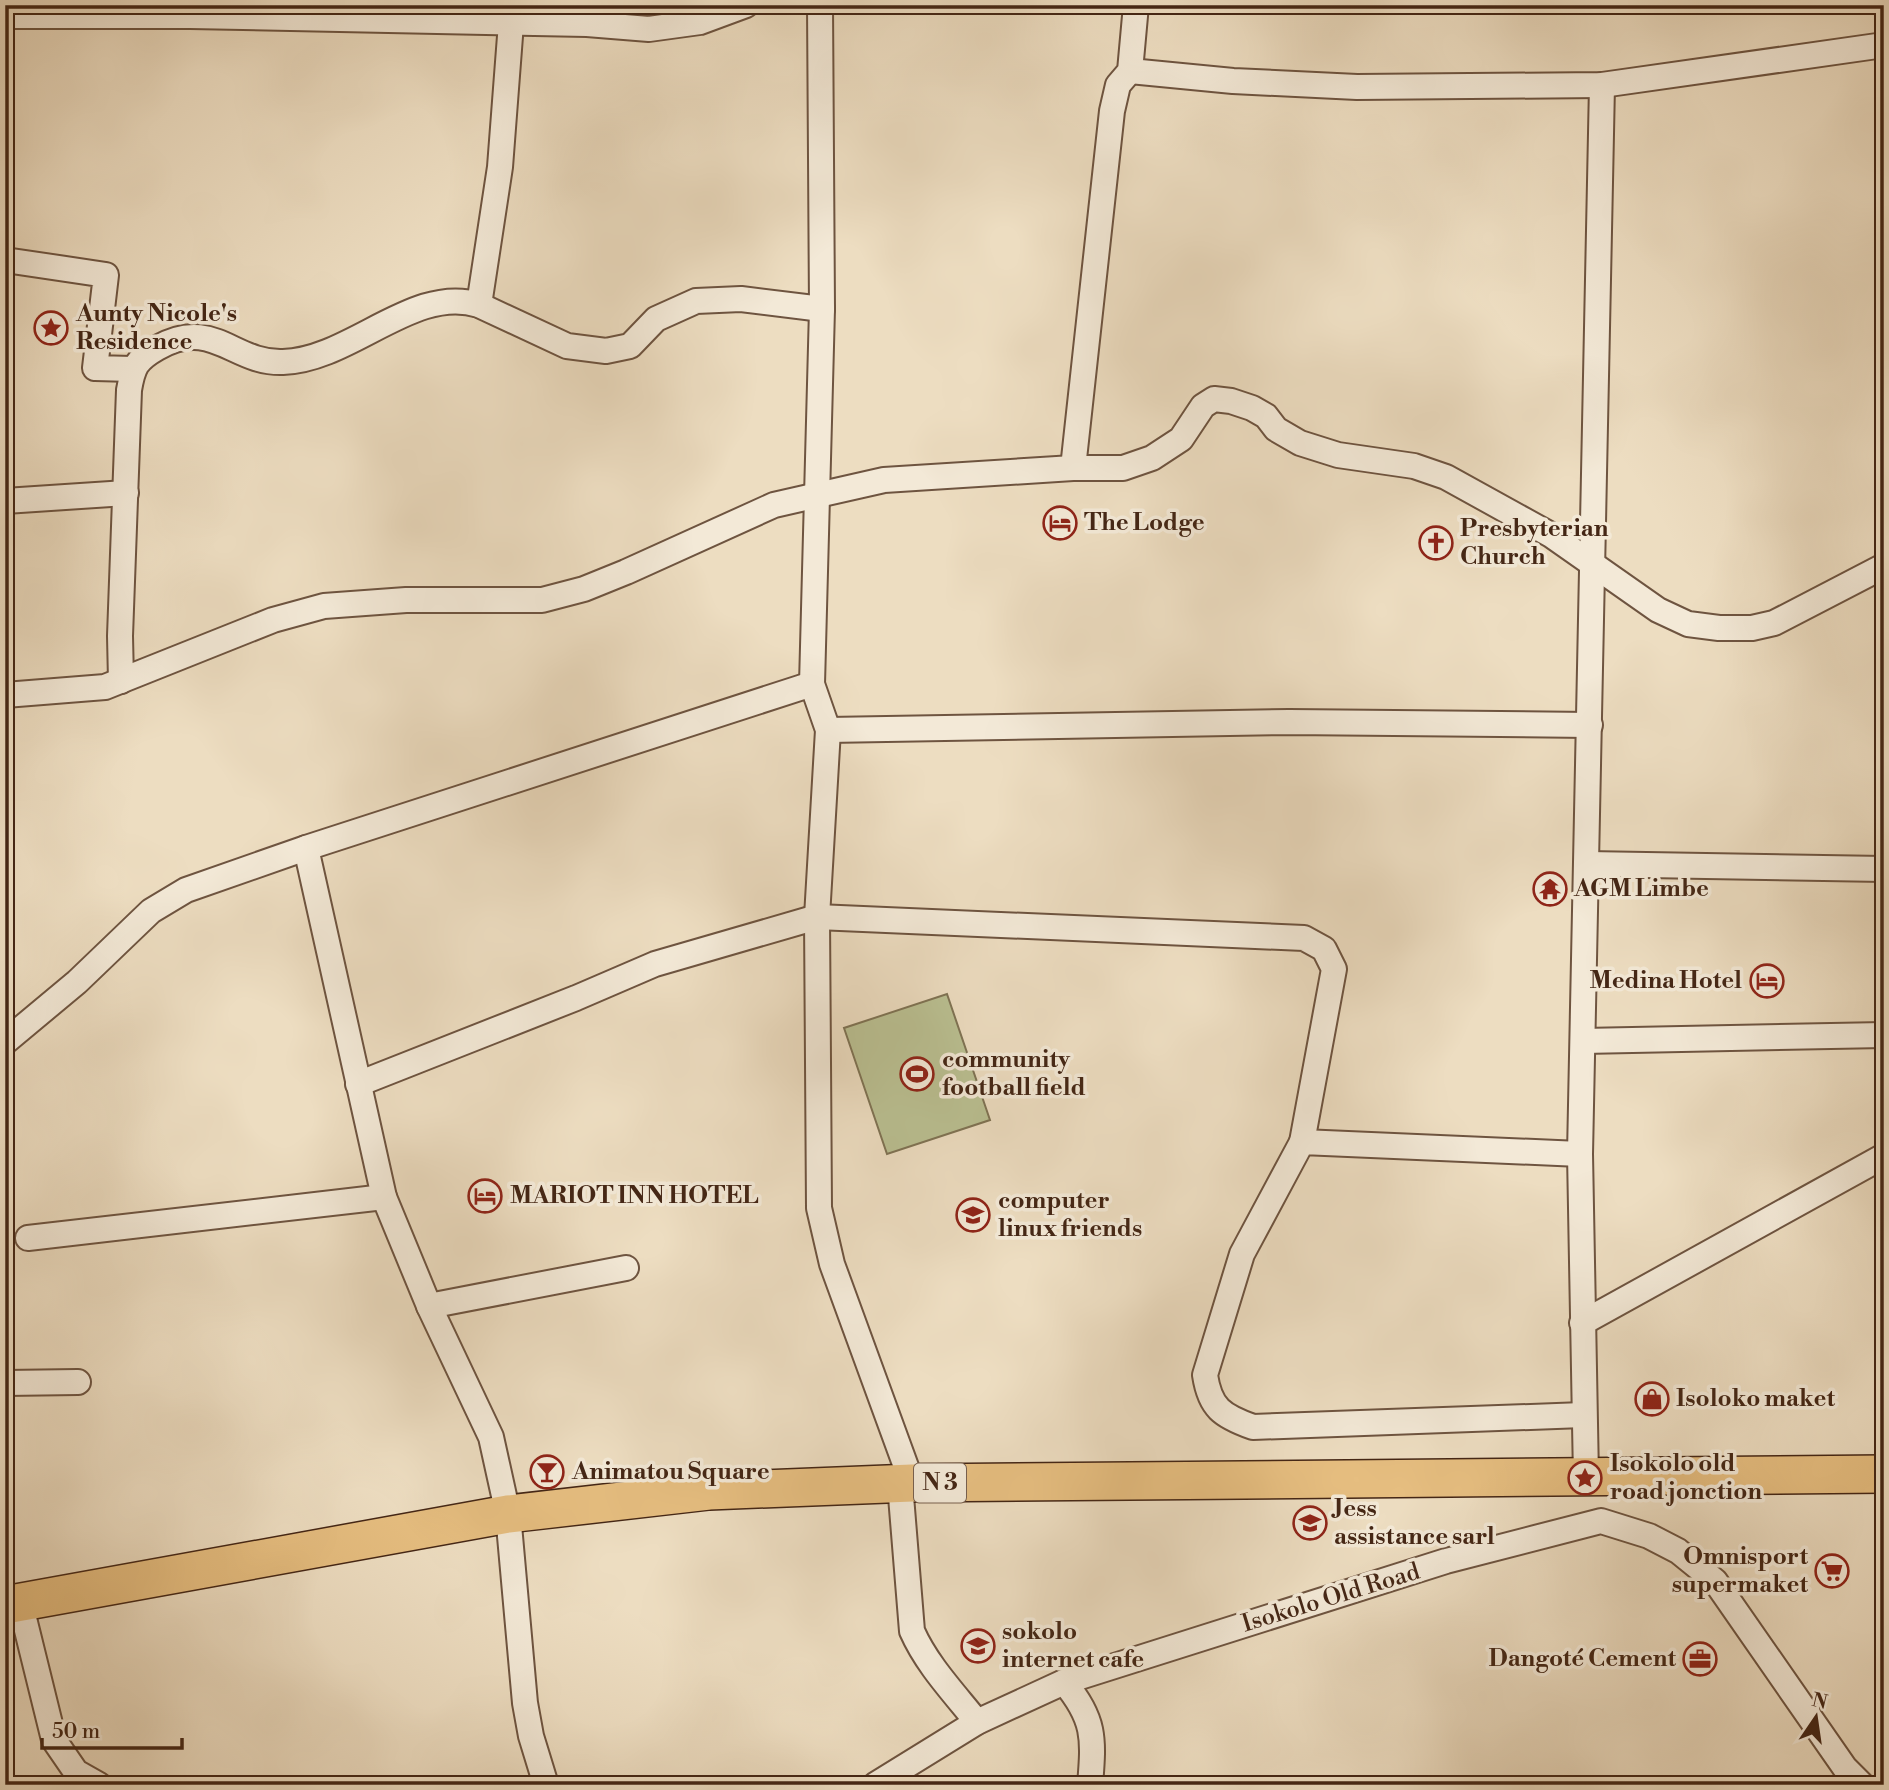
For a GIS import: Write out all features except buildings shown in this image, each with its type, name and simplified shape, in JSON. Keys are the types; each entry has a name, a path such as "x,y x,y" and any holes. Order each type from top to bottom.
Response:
{"highway":[{"name":"N 3","path":"13,1604 508,1514 709,1491 906,1483 1884,1474"}],"street":[{"path":"5,16 517,14 649,29 700,22 746,5"},
{"path":"820,5 822,309 812,684 828,730 817,917 819,1208 832,1264 906,1483 912,1631 937,1673 977,1722"},
{"path":"1073,468 1112,111 1118,85 1130,71 1136,5"},
{"path":"479,305 500,167 517,14"},
{"path":"1130,71 1233,82 1357,87 1602,85 1884,45"},
{"path":"1602,85 1580,1154 1583,1415 1598,1477 1601,1521 1649,1536 1678,1551 1715,1581 1845,1768 1862,1785"},
{"path":"5,260 106,275 95,368 132,369"},
{"path":"121,681 120,636 132,369 145,355 170,341 197,336 227,344 251,358 283,363 316,357 359,340 401,316 442,301 464,300 567,346 606,351 629,346 656,319 696,301 741,299 822,309"},
{"path":"5,695 105,687 273,620 324,606 406,600 542,600 573,592 626,572 774,505 884,480 1073,468 1124,468 1152,458 1181,439 1203,405 1214,399 1252,408 1266,416 1276,429 1300,443 1338,455 1414,466 1446,477 1551,535 1658,610 1688,624 1752,628 1773,623 1884,566"},
{"path":"5,501 126,493"},
{"path":"5,1042 77,982 151,911 186,890 306,848 812,684"},
{"path":"828,730 1289,722 1590,725"},
{"path":"306,848 384,1197 429,1306 491,1437 508,1514 525,1703 531,1736 546,1785"},
{"path":"1587,864 1884,869"},
{"path":"358,1083 656,964 817,917 1304,937 1324,949 1334,969 1302,1142 1242,1254 1205,1375 1207,1390 1216,1408 1230,1419 1253,1427 1583,1415"},
{"path":"1583,1041 1884,1035"},
{"path":"1302,1142 1580,1154"},
{"path":"1582,1323 1884,1156"},
{"path":"29,1238 384,1197"},
{"path":"429,1306 626,1268"},
{"path":"5,1383 78,1382"},
{"name":"Isokolo Old Road","path":"875,1785 977,1722 1063,1682 1446,1561 1601,1521"},
{"path":"13,1604 54,1740 76,1772 99,1785"},
{"path":"1063,1682 1084,1709 1090,1726 1093,1745 1090,1785"}],"green space":[{"name":"community football field","path":"947,994 990,1120 887,1154 844,1028"}],"place":[{"name":"Aunty Nicole's Residence","path":"51,328"},
{"name":"The Lodge","path":"1060,523"},
{"name":"Presbyterian Church","path":"1436,543"},
{"name":"AGM Limbe","path":"1550,889"},
{"name":"Medina Hotel","path":"1767,981"},
{"name":"community football field","path":"917,1074"},
{"name":"MARIOT INN HOTEL","path":"485,1196"},
{"name":"computer linux friends","path":"973,1215"},
{"name":"Isoloko maket","path":"1652,1399"},
{"name":"Animatou Square","path":"547,1472"},
{"name":"Isokolo old road jonction","path":"1585,1478"},
{"name":"Jess assistance sarl","path":"1310,1523"},
{"name":"Omnisport supermaket","path":"1832,1571"},
{"name":"sokolo internet cafe","path":"978,1646"},
{"name":"Dangoté Cement","path":"1700,1659"}]}
